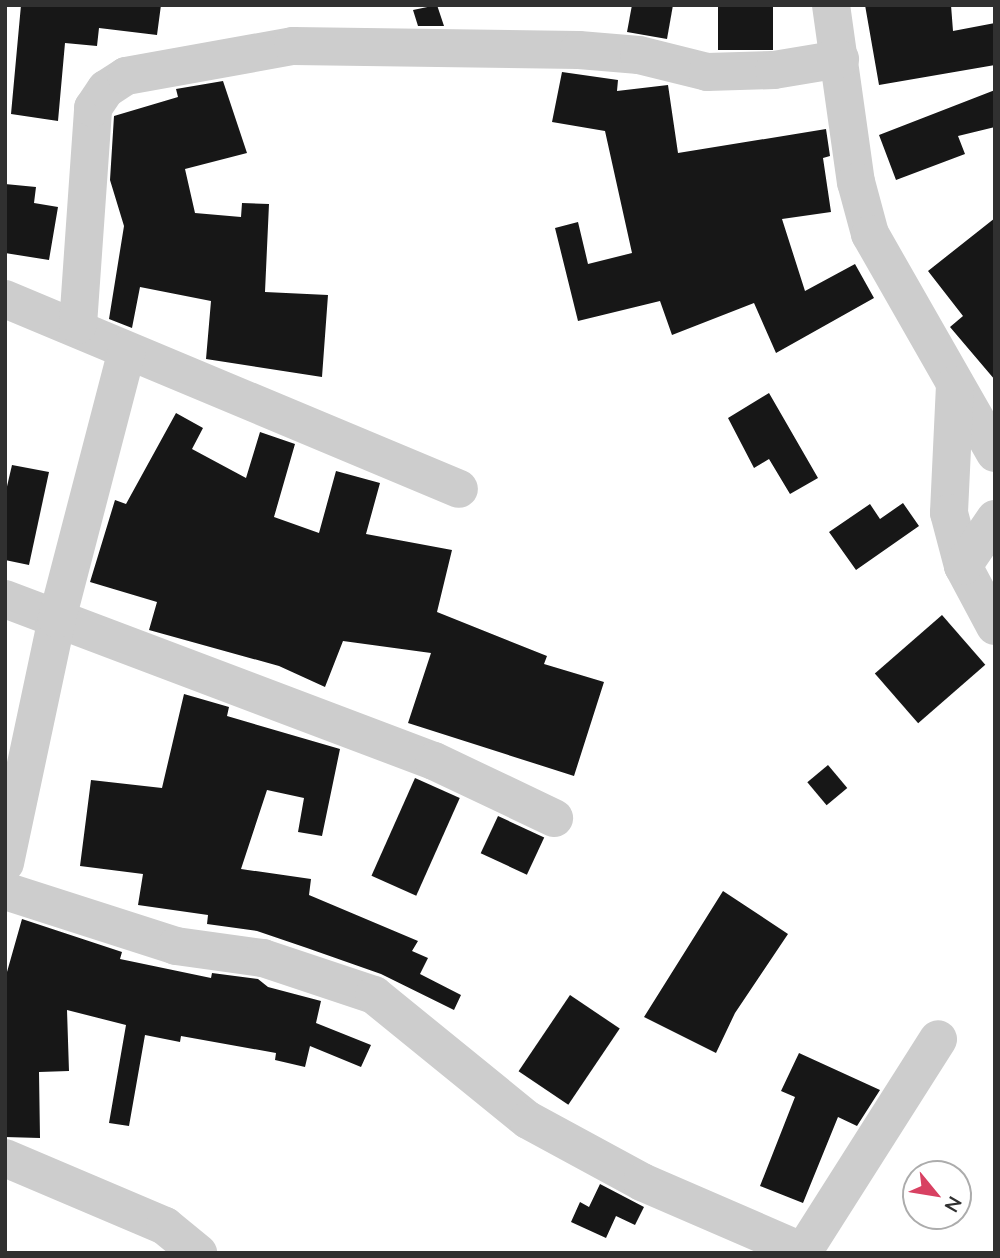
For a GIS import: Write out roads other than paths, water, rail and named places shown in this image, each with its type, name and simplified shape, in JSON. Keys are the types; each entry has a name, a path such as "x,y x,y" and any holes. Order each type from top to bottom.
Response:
{"street":[{"path":"831,5 856,182 870,234 995,453"},
{"path":"78,325 93,108 106,89 126,76 293,46 579,50 639,55 707,72 774,70 840,60"},
{"path":"5,299 78,325 127,351 459,489"},
{"path":"5,863 57,619 127,351"},
{"path":"955,385 949,513 964,566 995,625"},
{"path":"964,566 995,519"},
{"path":"5,599 434,761 554,818"},
{"path":"5,891 176,946 263,958 374,995 528,1120 642,1182 804,1252 938,1039"},
{"path":"5,1158 164,1226 198,1253"}]}
